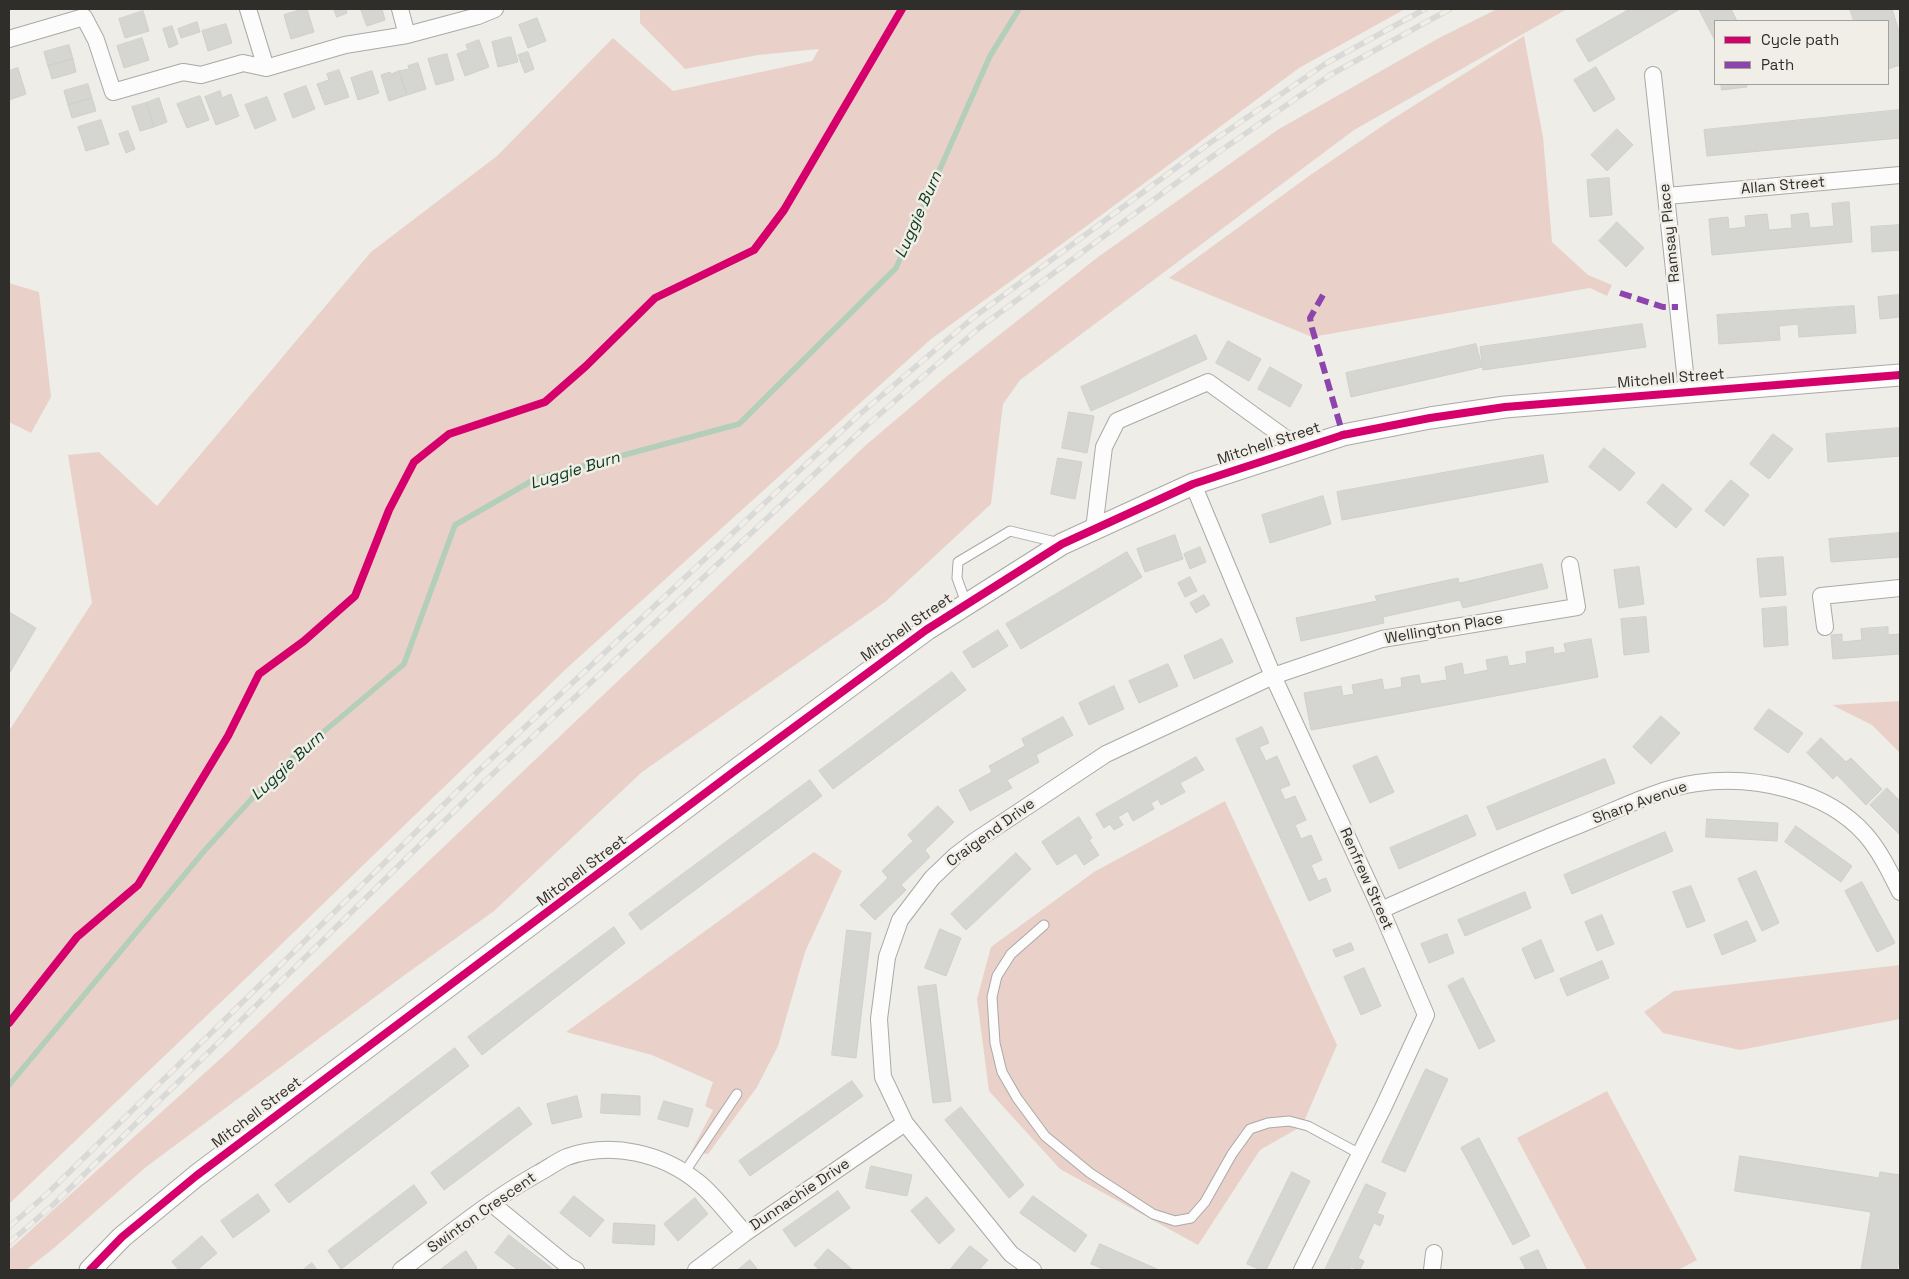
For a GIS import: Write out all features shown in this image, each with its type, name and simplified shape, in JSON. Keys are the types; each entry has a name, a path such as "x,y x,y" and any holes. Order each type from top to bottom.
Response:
{"street":[{"path":"248,9 266,68"},
{"path":"400,9 407,35"},
{"path":"9,39 83,13 96,40 113,92 183,72 201,75 242,63 266,68 344,45 407,35 478,16 494,9"},
{"name":"Ramsay Place","path":"1652,75 1667,196 1686,391"},
{"name":"Allan Street","path":"1667,196 1900,175"},
{"name":"Mitchell Street","path":"90,1270 122,1237 196,1176 752,759 926,630 1062,544 1193,484 1343,435 1430,418 1505,407 1900,375"},
{"name":"Mitchell Street","path":"1094,529 1104,447 1117,422 1208,382 1299,448"},
{"name":"Renfrew Street","path":"1193,484 1273,676 1381,910 1426,1015 1302,1270"},
{"name":"Wellington Place","path":"1273,676 1382,640 1577,607 1570,565"},
{"path":"1825,627 1821,596 1900,588"},
{"name":"Craigend Drive","path":"1033,1270 1011,1254 905,1123 883,1077 879,1020 887,956 900,920 932,878 955,856 1106,754 1273,676"},
{"name":"Sharp Avenue","path":"1381,910 1522,847 1663,792 1696,783 1721,781 1751,782 1777,786 1806,796 1838,812 1864,833 1878,852 1900,892"},
{"name":"Dunnachie Drive","path":"696,1270 745,1233 905,1123"},
{"name":"Swinton Crescent","path":"401,1270 491,1203 524,1181 566,1158 596,1150 626,1151 650,1156 673,1166 699,1183 745,1233"},
{"path":"491,1203 568,1266 576,1270"},
{"path":"1432,1270 1434,1253"}],"lane":[{"name":"Mitchell Street","path":"966,603 956,578 958,562 1010,531 1062,544"},
{"path":"1044,925 1011,954 997,976 992,997 995,1043 1002,1072 1017,1098 1045,1136 1090,1173 1153,1214 1175,1220 1191,1218 1205,1202 1232,1154 1250,1129 1268,1123 1289,1121 1308,1126 1360,1154"},
{"path":"684,1173 736,1094"}],"shaded area":[{"path":"640,9 1405,9 1299,68 931,339 567,668 9,1204 9,731 92,603 68,455 99,452 157,506 371,252 497,156 613,38 673,91 812,61 819,49 758,55 685,69 640,23"},
{"path":"1497,9 1567,9 1354,130 1020,380 1003,404 991,504 885,602 642,772 494,911 146,1167 54,1248 26,1270 9,1270 9,1250 229,1051 866,445 946,377 1098,257 1279,129 1439,38"},
{"path":"1524,36 1543,137 1552,242 1588,275 1612,285 1607,296 1590,288 1312,337 1169,278 1309,176 1391,120"},
{"path":"9,283 39,292 51,397 31,433 9,422"},
{"path":"1900,701 1900,753 1872,725 1832,705"},
{"path":"1225,801 1337,1045 1302,1126 1260,1150 1198,1245 1060,1169 989,1091 977,999 991,947 1094,872"},
{"path":"814,852 842,871 805,952 778,1046 757,1087 708,1154 691,1152 713,1110 705,1106 713,1082 652,1055 566,1032"},
{"path":"1900,965 1900,1019 1740,1050 1663,1033 1644,1012 1674,991"},
{"path":"1607,1091 1697,1260 1678,1270 1587,1270 1517,1138"}],"building":[{"path":"307,9 314,32 291,39 284,15"},
{"path":"334,9 346,9 347,13 337,17"},
{"path":"361,9 382,9 385,20 367,26"},
{"path":"1630,9 1680,9 1589,62 1576,40"},
{"path":"1699,9 1731,9 1736,20 1714,20 1714,38"},
{"path":"1850,9 1892,9 1900,35 1900,65 1889,69 1889,20 1854,20"},
{"path":"143,11 149,31 125,38 119,19"},
{"path":"537,18 546,41 528,48 519,25"},
{"path":"197,22 200,32 181,38 178,29"},
{"path":"226,24 232,43 208,51 202,31"},
{"path":"172,26 178,44 169,48 163,29"},
{"path":"511,37 518,62 498,67 492,42"},
{"path":"142,38 149,60 124,68 117,46"},
{"path":"479,40 489,67 465,76 457,54 468,50 466,45"},
{"path":"69,45 73,59 48,66 44,52"},
{"path":"528,52 534,69 525,73 518,55"},
{"path":"447,54 454,80 436,85 428,59"},
{"path":"73,59 76,72 52,79 48,66"},
{"path":"418,63 426,89 407,95 399,71 409,69 408,66"},
{"path":"1596,67 1615,99 1594,112 1574,80"},
{"path":"18,68 26,94 9,100 9,71"},
{"path":"339,70 349,97 325,105 317,84 329,80 327,74"},
{"path":"372,71 379,93 358,100 351,78"},
{"path":"399,71 407,95 389,101 381,75"},
{"path":"88,84 92,98 68,105 64,91"},
{"path":"1721,85 1747,85 1747,87 1722,90"},
{"path":"306,86 315,109 293,118 284,94"},
{"path":"220,91 222,98 231,94 239,116 216,125 205,97"},
{"path":"200,96 209,120 187,128 177,104"},
{"path":"267,97 276,120 255,129 245,105"},
{"path":"92,98 96,111 72,118 68,105"},
{"path":"159,98 167,122 154,127 146,103"},
{"path":"146,103 154,127 140,131 132,107"},
{"path":"1900,110 1900,138 1707,156 1704,130"},
{"path":"101,120 109,144 86,151 78,127"},
{"path":"1617,129 1633,145 1607,171 1591,155"},
{"path":"128,131 135,149 126,153 119,134"},
{"path":"1609,178 1612,215 1590,217 1587,180"},
{"path":"1849,202 1852,242 1712,255 1709,219 1728,217 1729,229 1746,227 1745,216 1767,214 1769,230 1792,228 1791,215 1808,213 1810,228 1834,226 1832,204"},
{"path":"1617,222 1644,248 1626,267 1599,241"},
{"path":"1900,225 1900,250 1872,252 1871,227"},
{"path":"1900,295 1900,317 1880,319 1878,297"},
{"path":"1854,306 1856,333 1799,337 1798,324 1779,326 1780,340 1719,344 1717,315"},
{"path":"1642,324 1646,347 1483,370 1480,347"},
{"path":"1196,335 1207,359 1091,411 1081,387"},
{"path":"1228,341 1261,359 1249,381 1216,363"},
{"path":"1476,344 1482,367 1351,397 1346,373"},
{"path":"1270,367 1302,385 1290,407 1258,389"},
{"path":"1069,412 1094,416 1087,453 1062,448"},
{"path":"1900,428 1900,456 1828,462 1826,434"},
{"path":"1773,434 1793,449 1769,479 1750,464"},
{"path":"1604,448 1635,473 1620,491 1589,467"},
{"path":"1543,455 1548,482 1342,520 1337,492"},
{"path":"1058,458 1082,462 1075,499 1051,494"},
{"path":"1731,480 1749,495 1724,526 1705,511"},
{"path":"1663,484 1692,509 1676,528 1647,503"},
{"path":"1323,496 1331,524 1270,543 1262,515"},
{"path":"1900,533 1900,557 1831,562 1829,539"},
{"path":"1175,535 1183,559 1145,572 1137,549"},
{"path":"1200,547 1206,562 1190,569 1184,554"},
{"path":"1127,552 1142,577 1021,649 1006,624"},
{"path":"1783,557 1786,595 1760,597 1757,559"},
{"path":"1542,564 1548,588 1463,608 1460,600 1383,617 1384,623 1301,641 1296,618 1377,601 1375,596 1458,578 1459,583"},
{"path":"1639,567 1644,604 1619,608 1614,570"},
{"path":"1190,577 1197,591 1185,597 1178,583"},
{"path":"1204,595 1210,605 1196,613 1190,603"},
{"path":"1786,607 1788,645 1764,647 1762,609"},
{"path":"9,612 36,628 9,674"},
{"path":"1646,617 1649,652 1624,655 1621,619"},
{"path":"1888,627 1888,635 1900,634 1900,654 1833,659 1831,635 1842,634 1842,642 1862,640 1861,629"},
{"path":"998,630 1008,646 973,668 963,652"},
{"path":"1222,639 1233,662 1194,679 1184,656"},
{"path":"1591,639 1598,677 1311,730 1304,693 1341,686 1343,696 1354,694 1352,685 1382,679 1384,690 1402,687 1401,678 1419,675 1421,684 1447,680 1445,667 1462,663 1464,675 1488,670 1486,660 1507,656 1509,666 1527,663 1526,652 1553,647 1554,654 1566,652 1564,644"},
{"path":"1168,664 1178,686 1139,703 1129,681"},
{"path":"952,672 966,690 833,789 819,771"},
{"path":"1114,686 1124,709 1089,725 1079,703"},
{"path":"1769,709 1803,733 1788,753 1754,729"},
{"path":"1661,716 1680,733 1651,764 1633,747"},
{"path":"1063,717 1073,735 1036,755 1039,762 1007,780 1012,788 970,811 959,790 992,772 989,766 1025,746 1022,739"},
{"path":"1262,727 1269,743 1259,747 1266,761 1277,756 1290,785 1280,789 1285,800 1295,796 1306,820 1295,825 1301,839 1311,835 1322,860 1311,865 1318,881 1326,878 1331,891 1309,901 1236,739"},
{"path":"1821,738 1846,762 1851,758 1882,789 1866,805 1837,775 1833,779 1807,753"},
{"path":"1377,756 1394,792 1370,803 1353,766"},
{"path":"1196,757 1204,770 1180,783 1185,792 1161,805 1158,799 1151,803 1154,809 1133,821 1128,811 1118,817 1123,825 1114,830 1110,824 1104,828 1096,814"},
{"path":"1605,759 1615,783 1497,830 1487,807"},
{"path":"810,780 822,796 641,930 629,914"},
{"path":"1887,788 1900,801 1899,834 1870,805"},
{"path":"938,806 954,822 925,850 930,857 901,885 906,890 875,920 860,905 888,878 882,871 913,841 908,835"},
{"path":"1467,815 1476,835 1399,869 1390,848"},
{"path":"1079,817 1092,838 1089,840 1099,855 1084,865 1076,853 1057,865 1042,842"},
{"path":"1707,819 1778,823 1777,841 1706,837"},
{"path":"1796,826 1852,866 1841,882 1785,842"},
{"path":"1665,832 1673,851 1572,894 1564,875"},
{"path":"1016,853 1031,869 966,930 951,914"},
{"path":"1756,871 1779,923 1762,931 1738,879"},
{"path":"1862,882 1895,943 1877,952 1845,891"},
{"path":"1691,886 1705,921 1687,928 1673,892"},
{"path":"1525,892 1531,908 1465,936 1458,920"},
{"path":"1602,915 1614,944 1597,951 1585,922"},
{"path":"1747,921 1756,941 1722,955 1714,935"},
{"path":"614,927 625,943 482,1055 468,1037"},
{"path":"940,929 961,938 946,976 925,968"},
{"path":"847,930 871,933 856,1058 832,1055"},
{"path":"1447,934 1454,953 1429,963 1421,944"},
{"path":"1541,940 1554,971 1535,979 1522,949"},
{"path":"1351,943 1354,950 1336,957 1333,950"},
{"path":"1602,961 1609,978 1567,996 1560,979"},
{"path":"1364,968 1381,1006 1361,1015 1344,977"},
{"path":"1463,978 1495,1041 1479,1049 1448,986"},
{"path":"936,985 951,1101 933,1103 918,987"},
{"path":"455,1048 469,1066 289,1203 275,1185"},
{"path":"1426,1069 1448,1079 1405,1172 1382,1162"},
{"path":"852,1081 863,1096 750,1176 739,1161"},
{"path":"602,1094 640,1096 640,1115 601,1113"},
{"path":"577,1096 582,1117 552,1124 547,1104"},
{"path":"664,1101 693,1109 688,1127 658,1119"},
{"path":"519,1107 532,1124 444,1190 431,1173"},
{"path":"961,1107 1024,1185 1009,1198 945,1120"},
{"path":"1479,1138 1530,1236 1513,1245 1461,1148"},
{"path":"1740,1156 1879,1178 1880,1172 1900,1175 1900,1252 1897,1270 1861,1270 1871,1212 1735,1191"},
{"path":"871,1166 912,1175 907,1196 866,1188"},
{"path":"1292,1172 1310,1181 1266,1270 1261,1270 1247,1264"},
{"path":"1366,1184 1386,1193 1377,1213 1384,1216 1380,1226 1374,1223 1358,1258 1364,1261 1360,1270 1351,1267 1350,1270 1325,1270"},
{"path":"414,1185 427,1203 341,1269 328,1251"},
{"path":"838,1191 850,1208 795,1247 783,1230"},
{"path":"258,1194 270,1211 233,1238 221,1221"},
{"path":"574,1196 604,1220 590,1237 560,1213"},
{"path":"1033,1196 1087,1235 1075,1252 1020,1213"},
{"path":"927,1197 955,1230 939,1244 911,1211"},
{"path":"695,1198 708,1214 678,1241 664,1224"},
{"path":"614,1223 655,1225 654,1245 613,1243"},
{"path":"509,1235 554,1270 518,1270 495,1253"},
{"path":"202,1236 217,1253 197,1270 179,1270 172,1262"},
{"path":"1100,1244 1159,1270 1106,1270 1091,1264"},
{"path":"970,1246 988,1260 979,1270 950,1270"},
{"path":"828,1249 853,1270 820,1270 814,1265"},
{"path":"1538,1250 1547,1270 1526,1270 1520,1258"},
{"path":"466,1251 477,1268 474,1270 440,1270"},
{"path":"750,1260 758,1270 738,1270"},
{"path":"312,1263 317,1270 303,1270"}],"waterway":[{"name":"Luggie Burn","path":"9,1085 205,850 277,771 404,664 455,525 535,479 739,424 896,268 990,56 1019,9"}],"railway":[{"path":"9,1227 48,1193 477,772 860,414 974,317 1207,145 1325,64 1425,9"},
{"path":"9,1243 54,1204 483,783 866,426 979,328 1213,156 1330,75 1450,9"}],"marked path":[{"path":"1620,293 1663,307 1678,307"},
{"path":"1323,295 1310,318 1343,435"}],"cycle path":[{"path":"9,1023 77,937 138,885 228,736 259,674 304,641 355,596 389,510 414,462 449,434 545,402 586,366 655,298 754,250 784,210 902,9"},
{"path":"90,1270 122,1237 196,1176 736,770 926,630 1062,544 1193,484 1343,435 1430,418 1505,407 1900,375"}]}
